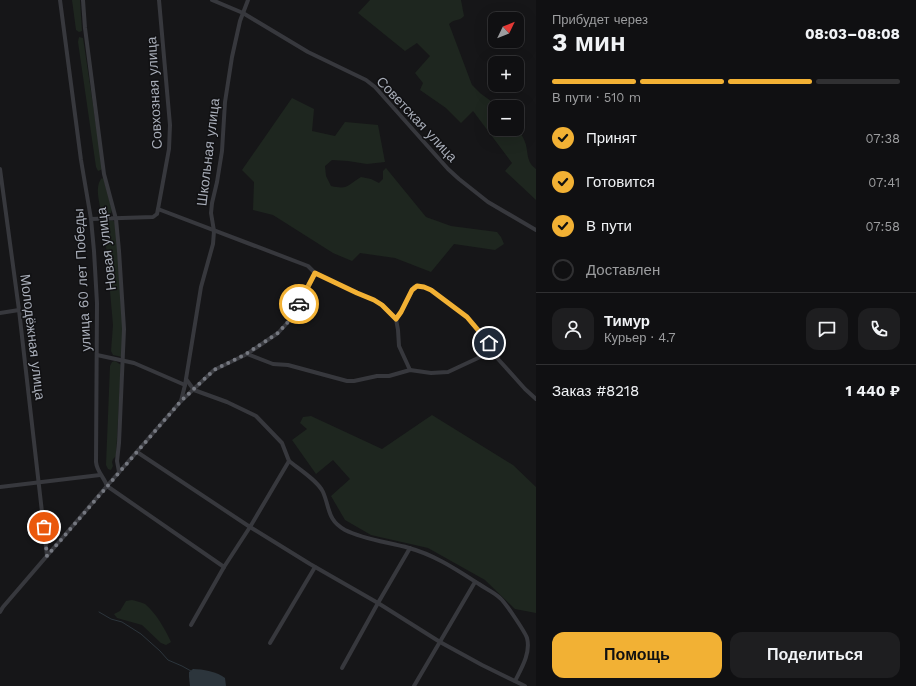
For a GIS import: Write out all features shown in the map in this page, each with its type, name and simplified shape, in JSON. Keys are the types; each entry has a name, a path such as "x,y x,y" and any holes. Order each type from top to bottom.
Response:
{"street":[{"name":"улица 60 лет Победы","path":"60,0 81,160 91,219 97,303 96,462 97,470 107,486"},
{"name":"Новая улица","path":"83,0 85,28 104,174 116,219 119,251 124,329 116,461 119,472"},
{"name":"Совхозная улица","path":"158,209 170,149 170,125 159,0"},
{"name":"Советская улица","path":"212,0 243,13 308,52 366,80 375,87 453,174 488,202 536,230"},
{"name":"Школьная улица","path":"181,401 201,287 213,244 214,231 212,203 222,152 225,102 232,57 243,13 248,0"},
{"name":"Молодёжная улица","path":"0,169 19,310 47,556"},
{"path":"91,219 154,217 157,214 158,209 308,266 315,273 374,300 382,305 396,319 399,346 410,370"},
{"path":"0,612 181,401 214,370 246,354 268,340 288,322 315,273"},
{"path":"396,319 412,290 417,286 431,290 467,317 489,343 498,359 516,380 536,398"},
{"path":"0,313 19,310"},
{"path":"246,354 274,364 294,367 347,381 354,381 377,376 389,376 410,370 431,373 448,372 493,351"},
{"path":"97,355 134,363 185,385"},
{"path":"186,379 194,390 227,402 256,416 282,443 289,461 323,491 332,520 345,529 365,538 410,548 447,563 500,598 513,615 527,638 527,657 517,683"},
{"path":"136,452 250,527 315,567 378,603 440,642 525,686"},
{"path":"191,625 224,567 250,527 289,461"},
{"path":"0,487 100,475"},
{"path":"107,486 224,567"},
{"path":"342,668 410,548"},
{"path":"270,644 315,567"},
{"path":"414,686 475,582"}],"shaded area":[{"path":"72,0 80,0 82,31 79,32 76,30"},
{"path":"370,0 461,0 464,16 461,19 453,21 449,24 472,85 490,100 488,100 488,131 473,111 461,123 446,108 420,90 423,83 415,73 430,56 417,43 405,51 358,13"},
{"path":"79,37 83,38 103,169 98,171 96,167 78,42"},
{"path":"292,98 314,109 312,131 335,136 345,122 378,125 385,162 367,164 332,160 325,166 326,176 331,186 345,187 361,177 371,179 379,183 383,179 383,171 386,168 426,217 451,226 497,232 504,244 495,250 454,244 431,272 395,258 360,253 352,261 333,253 273,215 253,210 254,182 242,170"},
{"path":"492,136 522,136 529,161 536,169 536,200 505,171 512,163"},
{"path":"102,178 104,180 112,210 107,216 103,216 101,213 99,200 98,185"},
{"path":"112,220 115,222 124,327 122,357 113,355 111,351 113,325 104,223"},
{"path":"115,361 121,365 116,456 113,459 113,466 111,470 108,469 106,465 110,366 112,362"},
{"path":"432,415 513,465 536,487 536,613 515,609 485,580 428,548 371,535 345,520 331,496 350,479 333,460 316,474 292,440 307,429 300,423 303,417 311,416 382,449"},
{"path":"132,600 145,604 153,612 171,642 166,645 161,643 142,625 117,618 114,614 120,611 126,601"},
{"path":"193,669 210,671 222,676 225,678 226,686 190,686 189,672"}],"waterway":[{"path":"99,612 111,619 122,622 141,634 168,660 191,671"}],"way so far":[{"path":"44,527 47,556 181,401 214,370 246,354 278,333 288,322 299,304"}],"route":[{"path":"299,304 315,273 374,300 382,305 396,319 414,287 424,287 431,290 467,317 489,343"}]}
